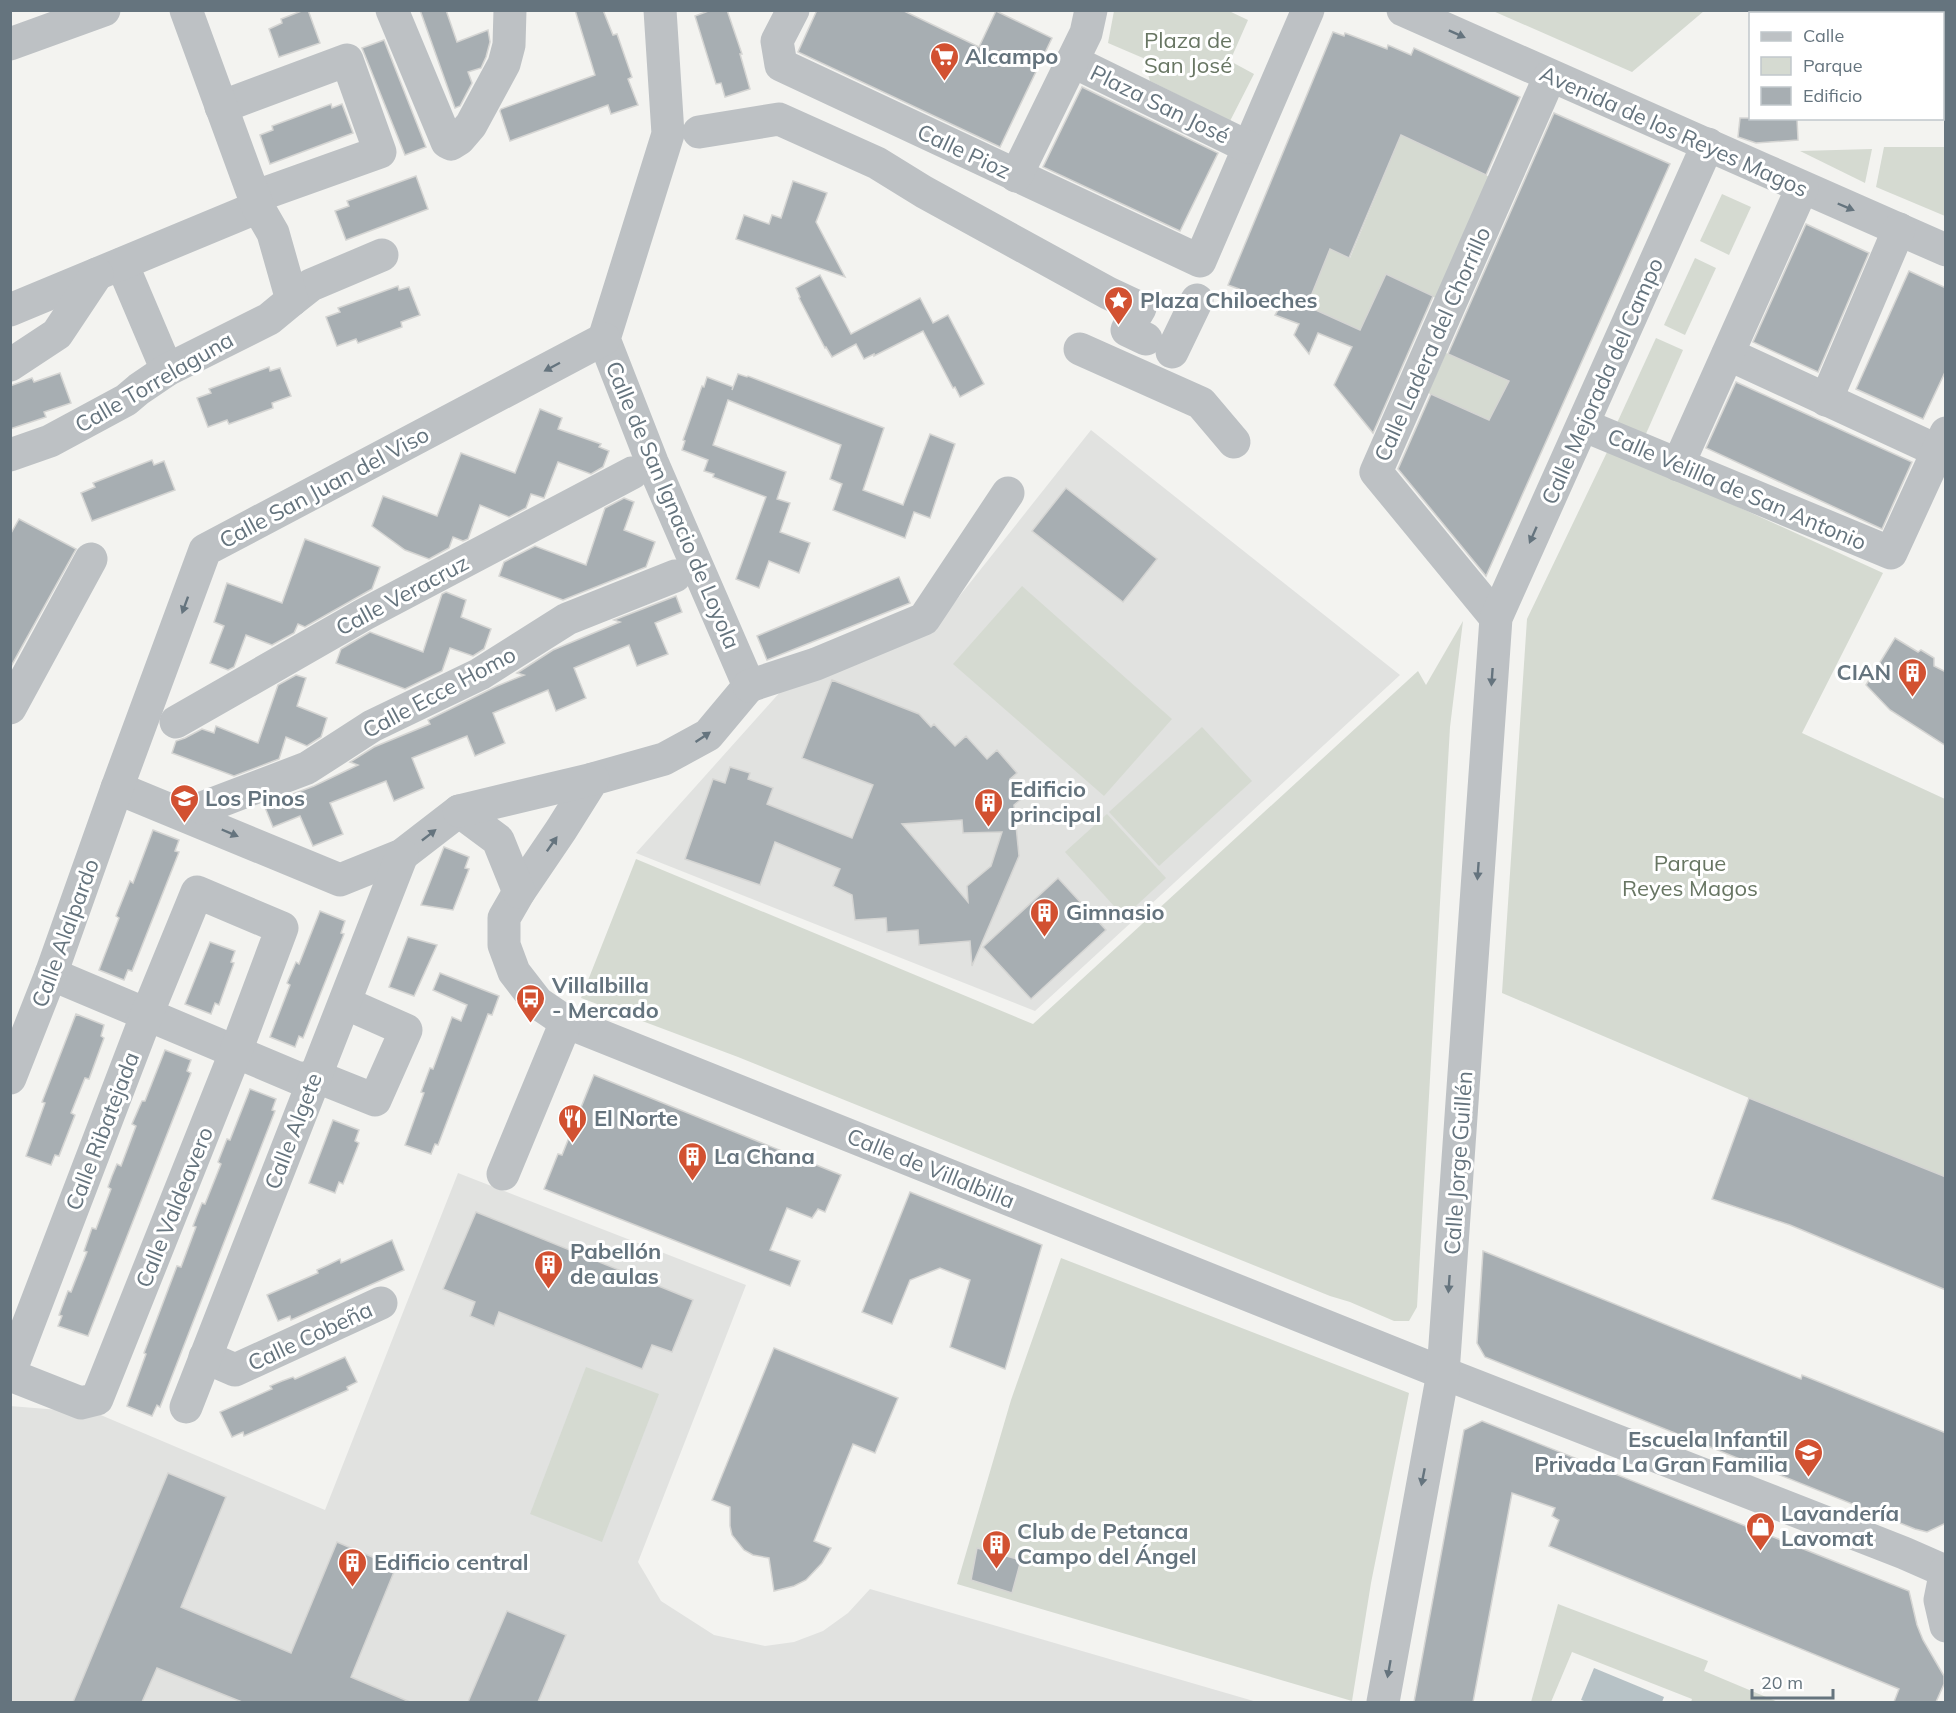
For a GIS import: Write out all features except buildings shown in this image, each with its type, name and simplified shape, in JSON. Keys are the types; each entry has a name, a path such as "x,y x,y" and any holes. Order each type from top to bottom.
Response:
{"street":[{"path":"10,44 104,10"},
{"path":"186,10 256,202 273,233 292,300"},
{"path":"392,10 447,142 451,144 459,139 471,125 504,64 509,45 510,10"},
{"name":"Calle de San Ignacio de Loyola","path":"660,10 668,134 604,339 652,462 749,686"},
{"name":"Calle Pioz","path":"793,10 777,41 781,65 1200,261"},
{"name":"Plaza San José","path":"1016,176 1086,33 1091,10"},
{"name":"Plaza San José","path":"1200,261 1308,10"},
{"name":"Avenida de los Reyes Magos","path":"1403,10 1946,250"},
{"path":"10,310 110,269 256,202 380,152 347,60 221,107"},
{"name":"Plaza San José","path":"1072,61 1248,147"},
{"name":"Calle Ladera del Chorrillo","path":"1496,618 1376,472 1550,76"},
{"path":"699,132 779,119 877,163 1108,293 1140,308 1127,330 1159,346 1197,300"},
{"name":"Calle Mejorada del Campo","path":"1496,618 1708,144"},
{"path":"1678,465 1802,188"},
{"path":"1826,400 1899,229"},
{"name":"Calle Torrelaguna","path":"10,455 50,441 126,400 168,370 269,319 311,285 382,255"},
{"path":"10,365 57,334 110,269"},
{"path":"110,269 168,370"},
{"name":"Calle San Juan del Viso","path":"117,788 205,550 604,339"},
{"path":"1080,349 1201,403 1234,442"},
{"path":"1728,354 1826,400 1942,442"},
{"name":"Calle Velilla de San Antonio","path":"1583,425 1891,553 1942,442"},
{"name":"Calle Veracruz","path":"176,722 363,615 632,473"},
{"path":"117,788 340,879 402,855 459,811 593,779 664,759 708,735 749,686 816,664 924,619 1008,493"},
{"path":"11,705 91,559"},
{"name":"Calle Ecce Homo","path":"202,808 307,768 372,726 480,674 567,619 675,576"},
{"name":"Calle Jorge Guillén","path":"1383,1702 1443,1373 1496,618"},
{"path":"519,892 593,779"},
{"name":"Calle Alalpardo","path":"10,1078 51,974 117,788"},
{"path":"459,811 498,840 519,892"},
{"name":"Calle Algete","path":"186,1407 402,855"},
{"name":"Calle Valdeavero","path":"10,1373 81,1403 97,1399 236,1051 282,928 197,892"},
{"name":"Calle Ribatejada","path":"10,1373 147,1014 197,892"},
{"name":"Calle de Villalbilla","path":"519,892 504,918 504,945 514,972 538,1003 566,1022 1945,1571"},
{"path":"51,974 300,1079 315,1076 375,1100 406,1030 345,1003"},
{"path":"502,1174 566,1022"},
{"name":"Calle Cobeña","path":"205,1357 236,1370 381,1303"},
{"path":"1945,1571 1940,1600 1946,1626"}],"shaded area":[{"path":"1091,430 1400,675 1035,1011 636,853 782,690 931,632"},
{"path":"458,1173 746,1285 638,1562 661,1601 714,1635 765,1646 794,1642 823,1631 848,1613 870,1589 1257,1702 11,1702 10,1406 96,1413 325,1510"},
{"path":"1594,1668 1664,1697 1662,1702 1587,1702 1581,1700"}],"green space":[{"name":"Plaza de San José","path":"1114,11 1229,11 1248,20 1230,61 1254,74 1230,121 1150,81 1143,58 1108,43"},
{"path":"1493,11 1704,11 1632,72"},
{"path":"1401,135 1494,179 1438,299 1386,275 1360,330 1307,306 1330,249 1350,258"},
{"path":"1884,147 1945,147 1945,216 1876,187"},
{"path":"1872,149 1865,183 1800,151"},
{"path":"1722,194 1751,207 1729,255 1700,241"},
{"path":"1695,258 1716,268 1685,335 1664,325"},
{"path":"1656,338 1683,350 1645,436 1617,423"},
{"path":"1446,353 1544,397 1490,420 1428,393"},
{"name":"Parque Reyes Magos","path":"1609,448 1883,573 1802,733 1945,799 1945,1177 1749,1098 1502,993 1527,619"},
{"path":"1022,586 1172,719 1104,796 953,664"},
{"path":"1463,621 1450,727 1417,1307 1409,1321 1394,1321 738,1057 581,998 636,859 1033,1024 1418,671 1426,685"},
{"path":"1202,727 1252,781 1159,866 1109,812"},
{"path":"1107,814 1166,878 1124,917 1065,852"},
{"path":"1061,1258 1409,1393 1371,1583 1352,1701 957,1584 1011,1400"},
{"path":"586,1367 659,1394 602,1542 530,1514"},
{"path":"1558,1604 1708,1661 1704,1671 1778,1702 1691,1702 1692,1699 1572,1652 1551,1702 1531,1702"}],"place":[{"name":"Alcampo","path":"944,82"},
{"name":"Plaza Chiloeches","path":"1119,326"},
{"name":"CIAN","path":"1912,698"},
{"name":"Los Pinos","path":"184,824"},
{"name":"Edificio principal","path":"989,828"},
{"name":"Gimnasio","path":"1045,938"},
{"name":"Villalbilla - Mercado","path":"531,1024"},
{"name":"El Norte","path":"573,1144"},
{"name":"La Chana","path":"693,1182"},
{"name":"Pabellón de aulas","path":"549,1290"},
{"name":"Escuela Infantil Privada La Gran Familia","path":"1809,1478"},
{"name":"Lavandería Lavomat","path":"1760,1552"},
{"name":"Club de Petanca Campo del Ángel","path":"996,1570"},
{"name":"Edificio central","path":"353,1588"}]}
